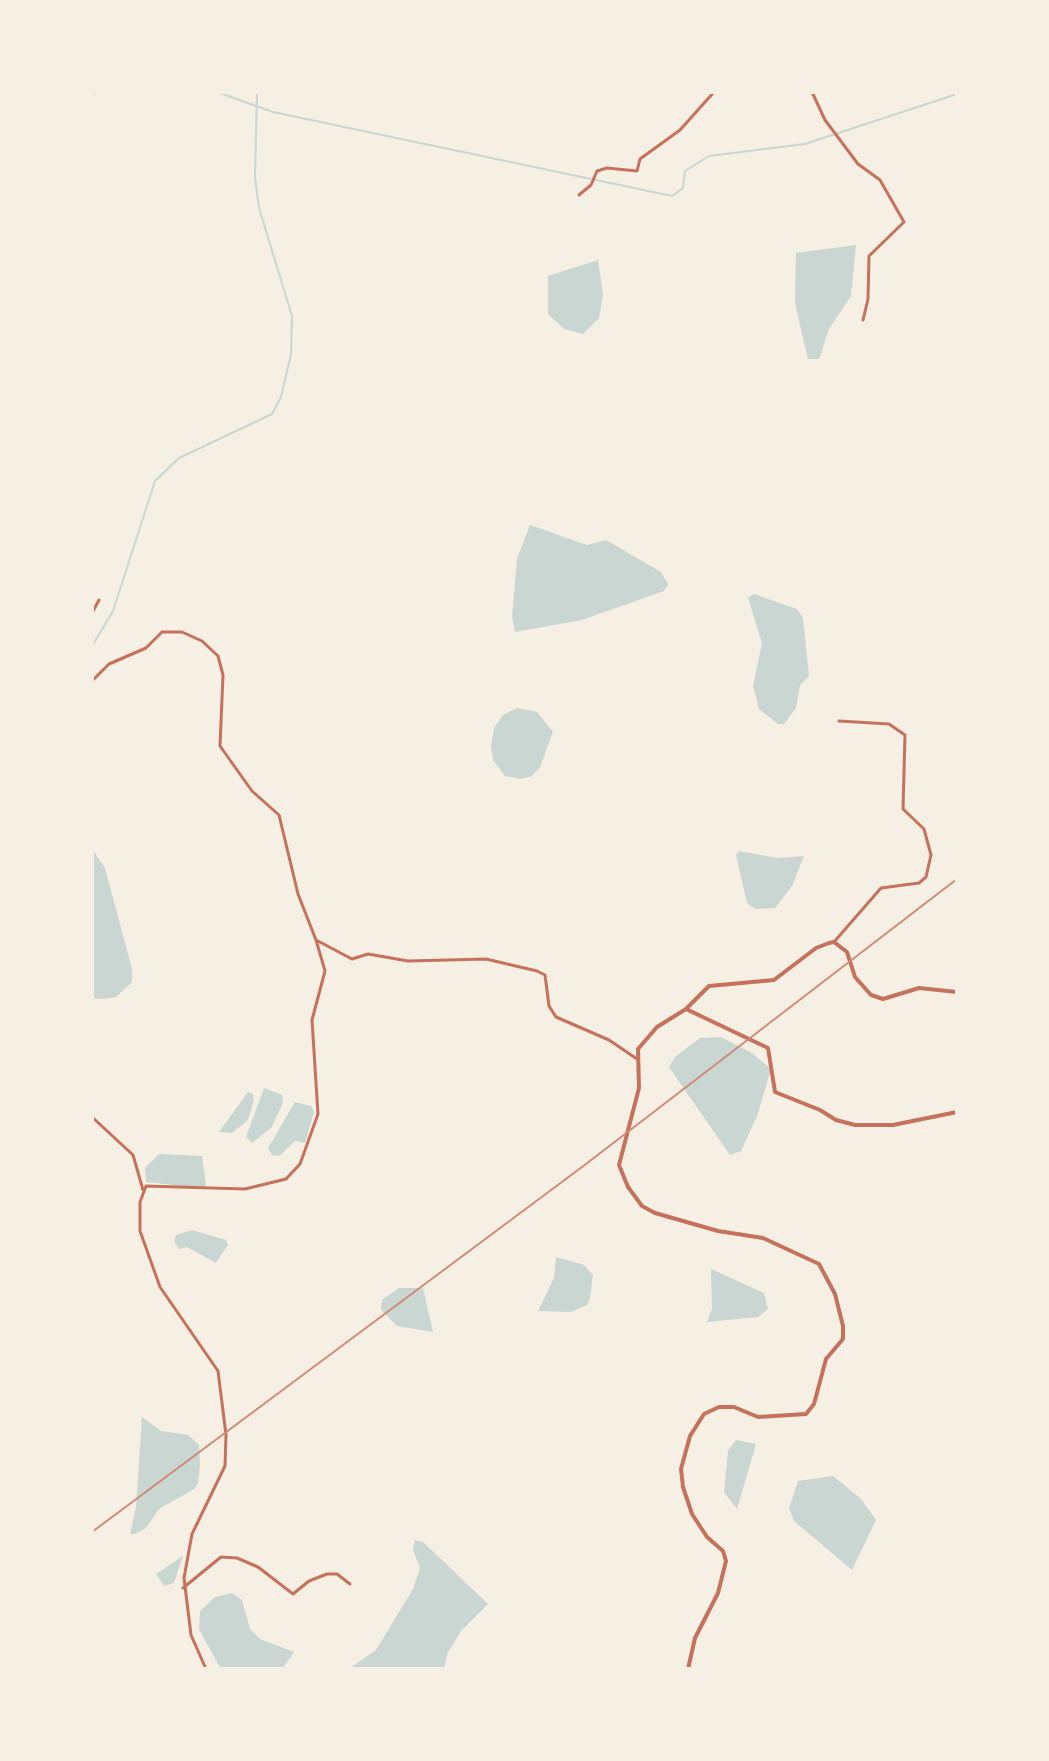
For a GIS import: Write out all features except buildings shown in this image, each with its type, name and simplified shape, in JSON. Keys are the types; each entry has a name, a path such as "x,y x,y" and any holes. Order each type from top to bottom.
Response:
{"street":[{"path":"579,195 593,177 607,168 637,171 640,159 680,130 714,92"},
{"path":"812,92 825,120 858,164 880,180 904,222 869,256 868,299 863,320"},
{"path":"92,613 99,600"},
{"path":"92,681 109,664 146,648 162,632 172,630 192,635 218,656 223,675 220,746 252,791 279,815 298,894 325,971 312,1020 318,1114 300,1164 286,1179 253,1188 154,1184 143,1190"},
{"path":"688,1669 695,1638 718,1593 726,1561 723,1551 707,1537 692,1514 683,1487 681,1469 690,1436 704,1414 719,1407 734,1407 758,1417 806,1414 814,1404 826,1359 843,1339 843,1326 835,1294 819,1264 763,1238 671,1220 642,1206 622,1177 619,1165 639,1088 641,1072 638,1049 657,1027 686,1009 709,986 774,980 821,945 834,942 881,888 919,883 926,877 931,855 924,829 903,809 905,735 889,724 839,721"},
{"path":"316,940 352,959 368,954 408,961 486,959 537,971 545,975 549,1006 556,1017 609,1040 637,1059"},
{"path":"834,942 847,952 855,977 871,995 883,999 919,988 957,992"},
{"path":"686,1009 768,1048 773,1060 775,1092 820,1110 836,1120 855,1125 893,1125 957,1112"},
{"path":"92,1117 133,1155 143,1190 140,1231 160,1287 218,1371 226,1435 225,1466 192,1534 183,1588 191,1635 206,1669"},
{"path":"183,1588 221,1557 237,1558 258,1567 293,1594 327,1574 337,1574 350,1584"}],"shaded area":[{"path":"856,245 851,296 829,329 819,359 808,359 795,303 796,253"},
{"path":"598,260 603,295 599,318 583,334 564,329 548,314 548,276"},
{"path":"530,525 587,545 606,540 661,572 668,584 664,591 582,620 515,632 512,617 517,559"},
{"path":"754,594 797,609 803,618 809,676 800,685 796,708 784,724 778,724 759,709 753,686 762,643 748,598"},
{"path":"517,708 537,712 553,732 540,767 532,776 521,779 505,776 493,760 491,746 494,728 503,715"},
{"path":"92,849 105,868 132,969 132,982 116,997 103,999 92,998"},
{"path":"739,851 778,858 804,856 792,886 775,908 755,909 747,903 736,855"},
{"path":"721,1037 752,1053 771,1069 757,1116 741,1151 730,1155 669,1067 675,1057 700,1038"},
{"path":"264,1088 282,1095 283,1103 271,1128 252,1143 246,1137"},
{"path":"248,1092 253,1094 254,1100 248,1120 232,1133 219,1132"},
{"path":"295,1102 311,1106 314,1112 305,1143 295,1141 279,1156 272,1155 268,1148"},
{"path":"159,1154 202,1156 206,1185 203,1188 146,1182 145,1168"},
{"path":"192,1230 226,1240 228,1245 216,1263 187,1247 179,1249 174,1241 176,1235"},
{"path":"556,1257 584,1265 593,1275 587,1305 571,1312 538,1311 554,1278"},
{"path":"711,1269 764,1293 768,1309 758,1317 707,1322 712,1309"},
{"path":"399,1288 423,1288 433,1332 397,1326 381,1309 382,1300"},
{"path":"142,1417 161,1431 188,1435 199,1445 200,1465 198,1483 194,1489 159,1509 146,1528 130,1534 136,1507"},
{"path":"736,1440 756,1444 737,1509 724,1492 728,1451"},
{"path":"833,1476 861,1499 876,1520 852,1570 794,1521 789,1508 798,1481"},
{"path":"415,1540 423,1542 488,1604 462,1630 448,1652 444,1669 349,1669 376,1650 413,1589 420,1568 413,1550"},
{"path":"183,1556 174,1583 164,1586 156,1574"},
{"path":"232,1593 242,1600 250,1629 260,1639 294,1652 282,1669 222,1669 218,1664 199,1629 200,1611 215,1597"}],"waterway":[{"path":"92,95 98,92"},
{"path":"217,92 273,112 672,196 683,188 685,171 709,156 805,144 957,94"},
{"path":"92,646 113,611 155,481 179,458 272,414 281,397 291,354 292,316 259,208 255,178 257,92"}],"railway":[{"path":"92,1532 586,1164 957,879"}]}
